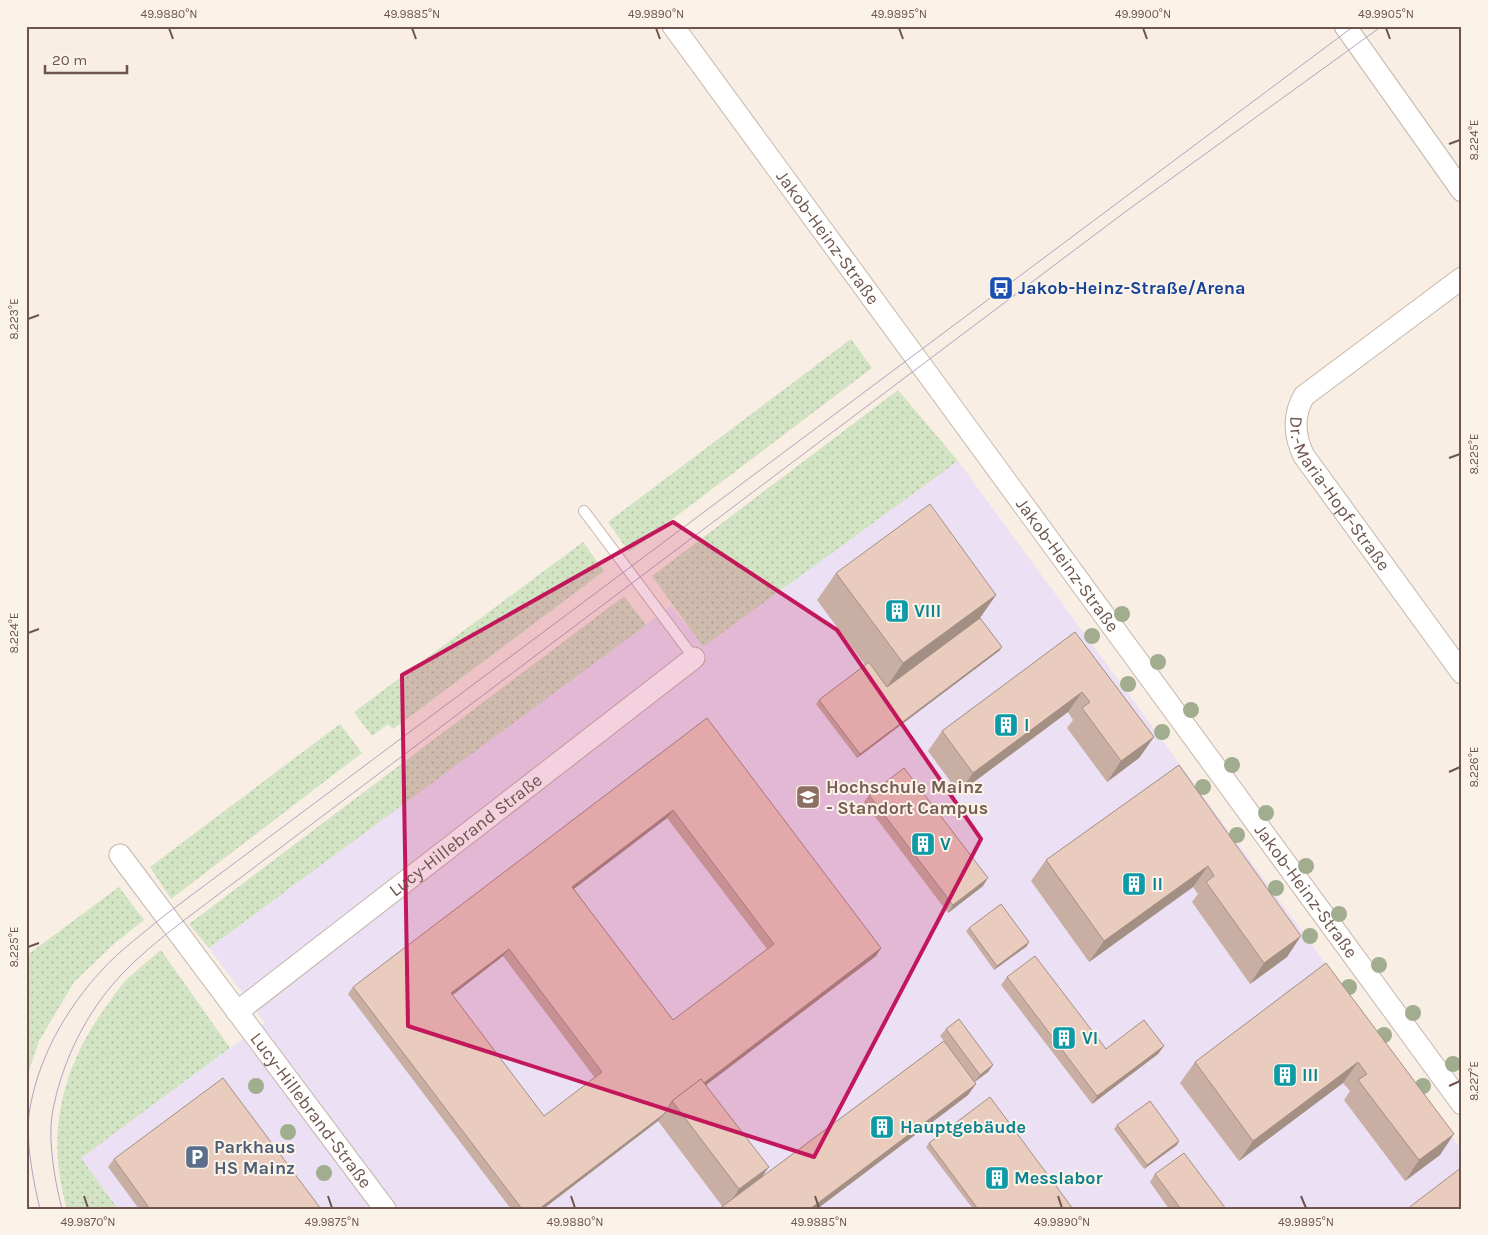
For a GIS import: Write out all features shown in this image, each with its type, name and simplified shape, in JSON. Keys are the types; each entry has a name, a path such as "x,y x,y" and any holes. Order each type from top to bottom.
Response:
{"street":[{"name":"Jakob-Heinz-Straße","path":"673,26 1462,1104"},
{"path":"1345,26 1462,191"},
{"name":"Dr.-Maria-Hopf-Straße","path":"1462,278 1304,396 1298,405 1295,428 1297,442 1304,456 1462,673"},
{"name":"Lucy-Hillebrand Straße","path":"237,1012 694,658"},
{"name":"Lucy-Hillebrand-Straße","path":"120,855 385,1209"}],"lane":[{"path":"584,512 694,658"}],"highlighted area":[{"path":"673,522 837,630 981,839 814,1157 408,1026 402,675"}],"shaded area":[{"name":"Hochschule Mainz - Standort Campus","path":"958,461 1462,1150 1462,1209 118,1209 80,1158 265,1023 209,948 671,606 703,647"}],"green space":[{"path":"851,339 872,368 629,552 608,522"},
{"path":"898,390 958,461 703,647 652,576"},
{"path":"583,542 604,571 393,729 388,724 372,736 354,712"},
{"path":"624,596 646,625 209,948 189,924"},
{"path":"340,724 362,753 171,899 150,867"},
{"path":"119,887 144,920 116,942 74,982 39,1041 26,1080 26,956"},
{"path":"161,950 230,1048 81,1158 118,1209 67,1209 58,1154 58,1128 69,1076 79,1051 92,1027 119,989 126,980"}],"building":[{"name":"VIII","path":"930,504 996,595 903,663 836,573"},
{"path":"980,618 1002,647 860,754 819,700 869,662 887,687"},
{"name":"I","path":"1075,632 1154,737 1121,761 1082,708 1090,702 1082,692 973,773 942,731"},
{"path":"707,718 881,948 704,1083 701,1079 672,1101 664,1114 539,1209 522,1209 353,987","holes":["673,810 774,944 673,1020 572,887","509,949 602,1072 544,1116 451,993"]},
{"name":"II","path":"1179,765 1301,936 1264,963 1206,882 1214,876 1208,866 1104,941 1046,860"},
{"name":"V","path":"904,768 988,878 953,905 869,795"},
{"path":"1001,904 1029,942 997,966 969,928"},
{"name":"VI","path":"1035,956 1106,1049 1144,1020 1164,1046 1097,1096 1007,977"},
{"name":"III","path":"1326,963 1454,1134 1419,1160 1358,1080 1367,1074 1358,1062 1253,1141 1195,1062"},
{"path":"959,1019 993,1065 980,1075 946,1029"},
{"name":"Hauptgebäude","path":"944,1041 976,1084 810,1209 719,1209"},
{"name":"Parkhaus HS Mainz","path":"223,1078 321,1209 150,1209 114,1159"},
{"path":"701,1079 769,1167 739,1189 672,1101"},
{"name":"Messlabor","path":"990,1097 1073,1209 978,1209 929,1143"},
{"path":"1150,1101 1179,1141 1147,1165 1117,1125"},
{"path":"1184,1153 1226,1209 1181,1209 1155,1174"},
{"path":"1462,1167 1462,1209 1407,1209"}],"tram line":[{"path":"40,1209 28,1136 29,1114 39,1074 55,1037 76,1002 116,956 165,915 1354,26"},
{"path":"62,1209 55,1175 51,1138 52,1115 62,1076 86,1022 109,989 139,957 195,912 1125,212 1382,26"}],"place":[{"name":"Jakob-Heinz-Straße/Arena","path":"1001,288"},
{"name":"VIII","path":"897,611"},
{"name":"I","path":"1006,725"},
{"name":"Hochschule Mainz - Standort Campus","path":"808,797"},
{"name":"V","path":"923,844"},
{"name":"II","path":"1134,884"},
{"name":"VI","path":"1064,1038"},
{"name":"III","path":"1285,1075"},
{"name":"Hauptgebäude","path":"882,1127"},
{"name":"Parkhaus HS Mainz","path":"197,1157"},
{"name":"Messlabor","path":"997,1178"}]}
